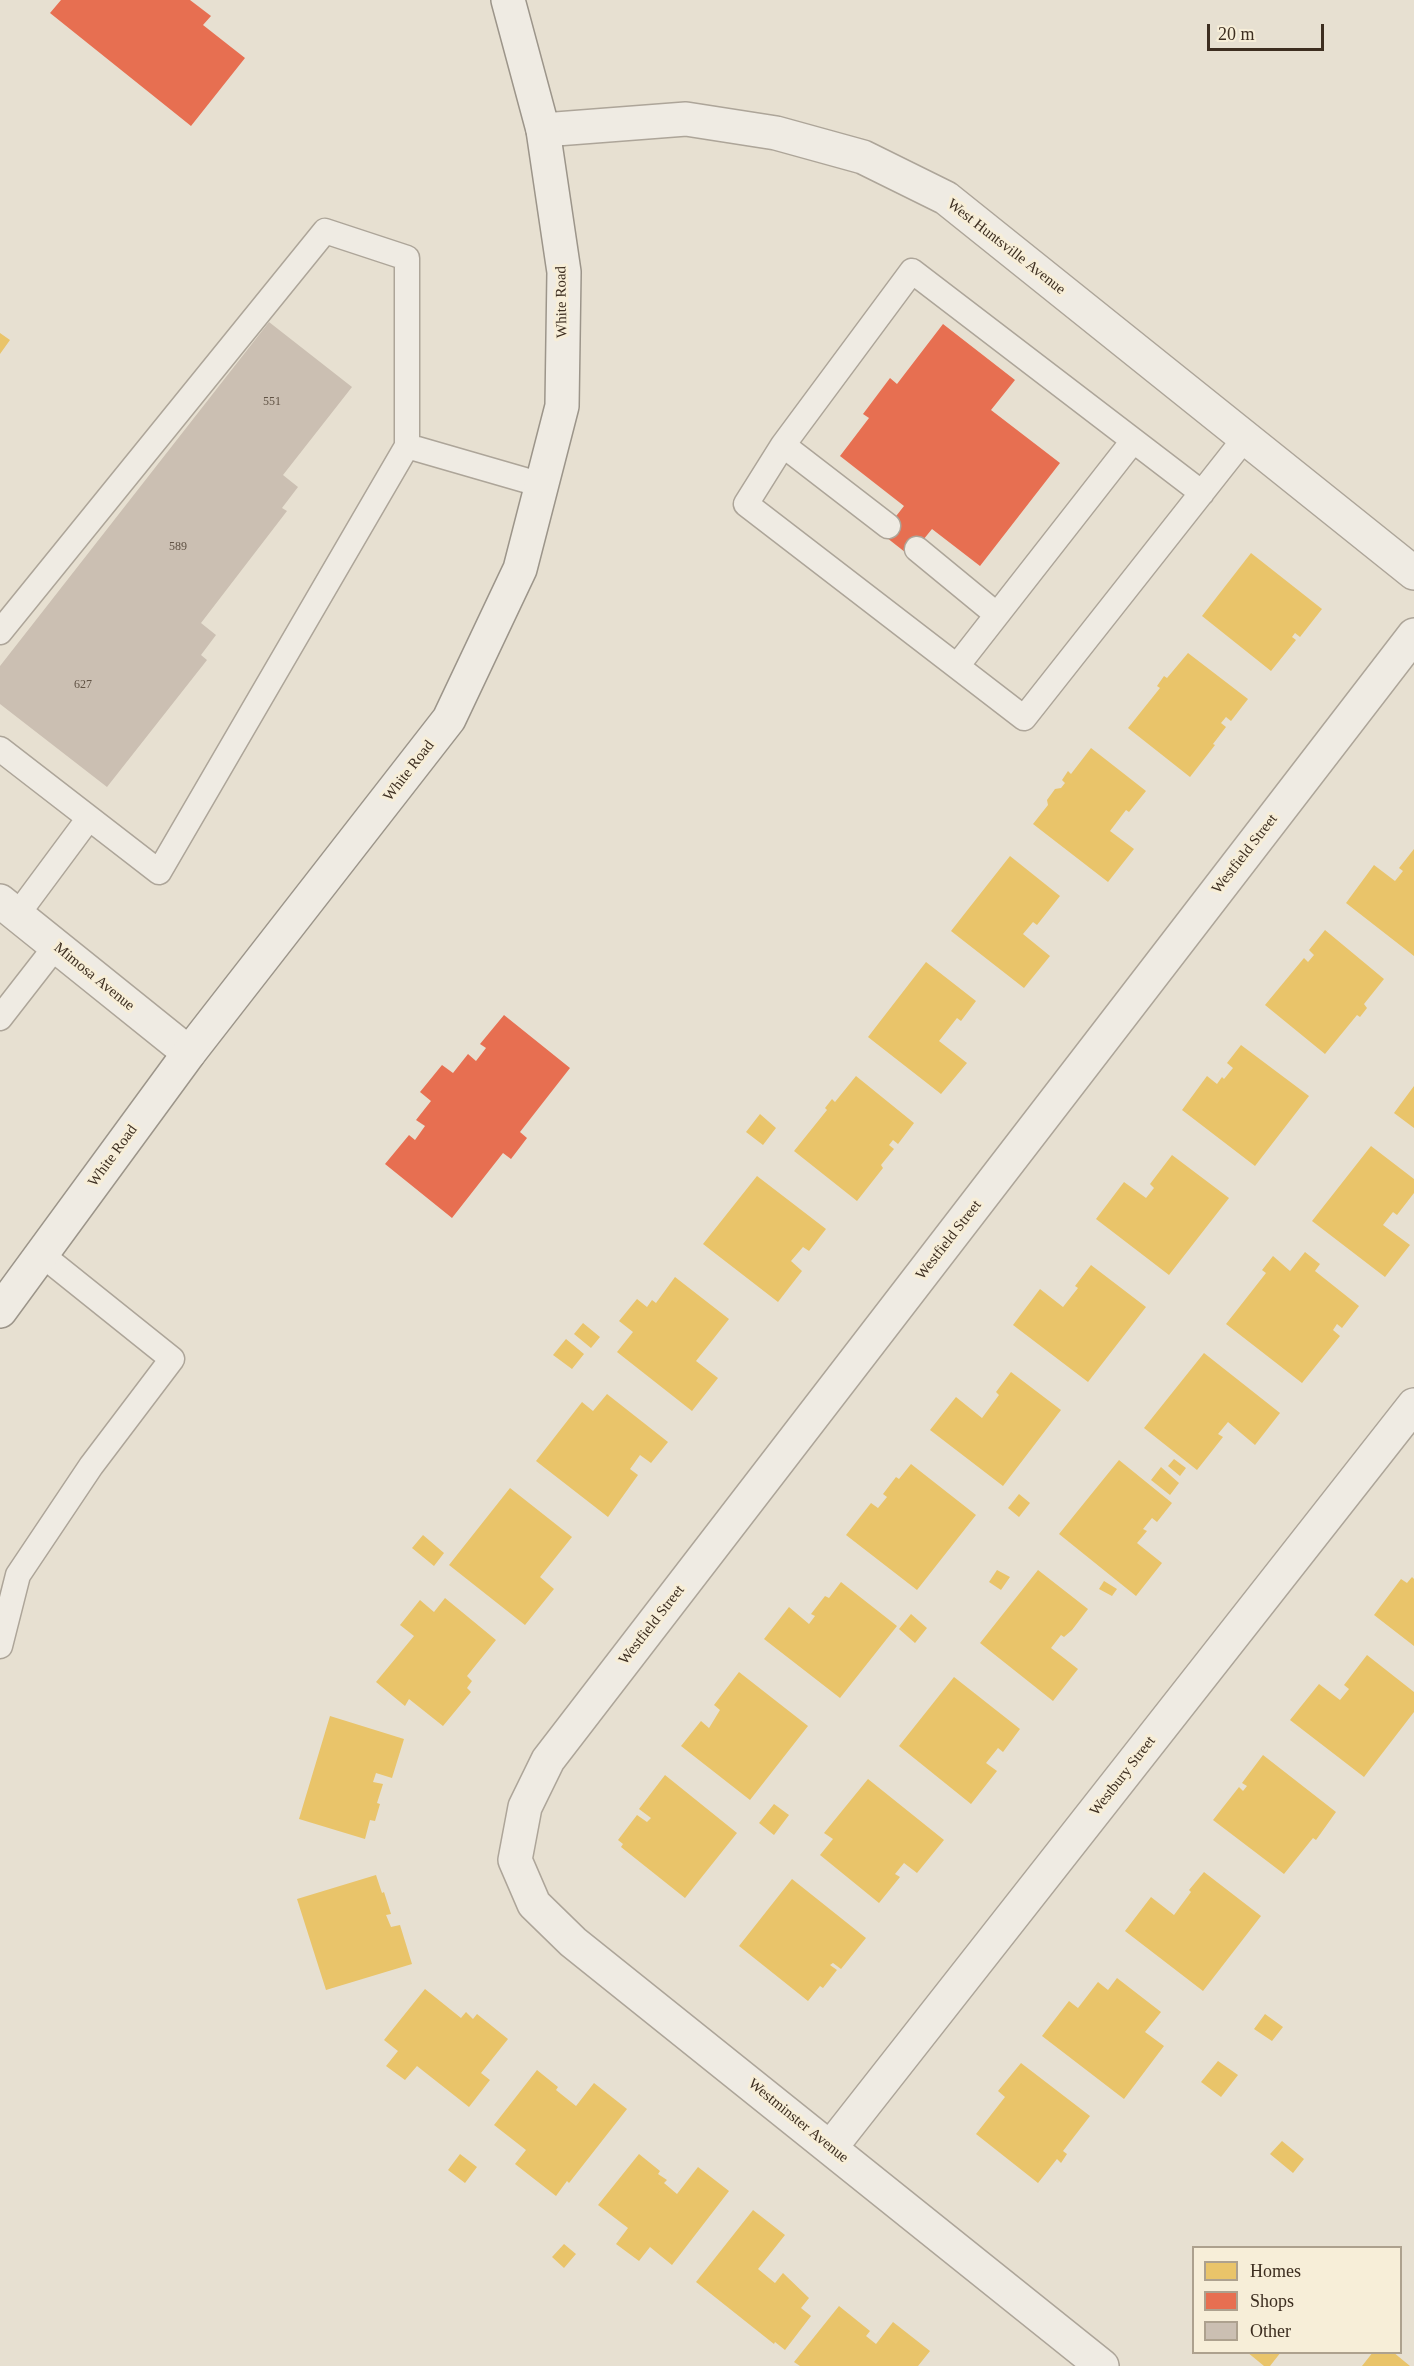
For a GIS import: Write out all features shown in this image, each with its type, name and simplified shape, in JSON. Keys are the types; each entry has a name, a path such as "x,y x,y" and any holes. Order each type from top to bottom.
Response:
{"street":[{"path":"508,0 543,130"},
{"name":"West Huntsville Avenue","path":"543,130 686,119 776,133 862,157 946,198 1414,573"},
{"name":"White Road","path":"0,1311 189,1053 449,719 520,569 562,406 564,272 543,130"},
{"name":"Westfield Street","path":"514,1860 525,1807 548,1760 1414,635"},
{"name":"Mimosa Avenue","path":"9,908 189,1053"},
{"name":"Westbury Street","path":"831,2147 1414,1405"},
{"name":"Westminster Avenue","path":"514,1860 534,1904 573,1942 1102,2366"}],"lane":[{"path":"0,632 325,231 407,258 407,446 159,872 0,749"},
{"path":"1202,493 912,271 783,445 746,504 1024,718 1202,493 1245,438"},
{"path":"957,666 1134,441"},
{"path":"783,445 888,526"},
{"path":"407,446 542,485"},
{"path":"917,549 996,614"},
{"path":"9,908 89,818"},
{"path":"0,1018 56,946"},
{"path":"0,1646 18,1575 92,1466 172,1359 41,1254"}],"building: Homes":[{"path":"0,333 10,340 0,354"},
{"path":"1251,553 1322,609 1300,637 1295,633 1292,637 1296,640 1271,671 1202,616"},
{"path":"1188,653 1248,699 1231,721 1226,717 1221,723 1226,727 1190,777 1128,728 1160,688 1157,686 1164,676 1167,678"},
{"path":"1091,748 1146,791 1129,812 1126,810 1110,831 1134,849 1108,882 1033,824 1048,805 1047,800 1055,789 1061,788 1065,783 1062,780 1068,771 1071,774"},
{"path":"1414,849 1414,956 1346,903 1374,865 1395,881 1403,871 1399,868"},
{"path":"1010,856 1060,896 1037,925 1033,922 1023,934 1050,956 1024,988 951,931"},
{"path":"1325,930 1384,979 1364,1004 1367,1008 1360,1017 1357,1015 1325,1054 1265,1005 1304,958 1308,962 1314,955 1309,950"},
{"path":"926,962 976,1001 961,1021 957,1018 939,1041 967,1063 941,1094 868,1037"},
{"path":"1241,1045 1309,1096 1255,1166 1182,1110 1207,1076 1217,1084 1222,1077 1224,1079 1233,1068 1227,1063"},
{"path":"856,1076 914,1123 898,1144 893,1140 889,1145 894,1149 881,1165 883,1168 857,1201 794,1151 827,1110 825,1108 832,1099 835,1102"},
{"path":"1414,1086 1414,1128 1394,1113"},
{"path":"760,1114 776,1128 763,1145 746,1132"},
{"path":"1371,1146 1414,1179 1414,1193 1397,1215 1393,1212 1383,1225 1410,1245 1385,1277 1312,1221"},
{"path":"1172,1155 1229,1198 1169,1275 1096,1219 1124,1182 1146,1198 1154,1188 1150,1184"},
{"path":"757,1176 826,1229 809,1251 803,1247 791,1261 802,1271 778,1302 703,1244"},
{"path":"1305,1252 1320,1264 1315,1271 1359,1306 1342,1328 1337,1324 1333,1330 1340,1336 1302,1383 1226,1324 1266,1273 1262,1270 1273,1256 1290,1271"},
{"path":"1091,1265 1146,1307 1088,1382 1013,1325 1040,1289 1063,1307 1078,1288 1075,1286"},
{"path":"675,1277 729,1319 696,1361 718,1378 692,1411 617,1352 633,1332 619,1321 637,1299 647,1307 652,1300 656,1303"},
{"path":"583,1323 600,1337 591,1348 574,1334"},
{"path":"566,1339 584,1354 572,1369 553,1355"},
{"path":"1204,1353 1280,1413 1255,1445 1228,1422 1218,1434 1223,1437 1197,1470 1144,1428"},
{"path":"1011,1372 1061,1410 1003,1486 930,1430 956,1397 982,1418 999,1395 996,1392"},
{"path":"607,1394 668,1442 651,1463 640,1455 630,1469 638,1475 608,1517 536,1461 582,1402 593,1411"},
{"path":"1174,1459 1186,1468 1180,1476 1168,1466"},
{"path":"1119,1460 1172,1503 1157,1522 1152,1518 1143,1529 1147,1531 1137,1543 1162,1563 1136,1596 1059,1534"},
{"path":"911,1464 976,1515 917,1590 846,1535 871,1503 878,1508 887,1497 883,1494 896,1477 899,1479"},
{"path":"1161,1467 1179,1483 1170,1495 1151,1480"},
{"path":"510,1488 572,1537 540,1577 554,1589 525,1625 449,1565"},
{"path":"1019,1494 1030,1503 1019,1517 1008,1508"},
{"path":"423,1535 444,1553 434,1566 412,1548"},
{"path":"997,1570 1010,1577 1001,1590 989,1582"},
{"path":"1038,1570 1088,1609 1072,1630 1064,1637 1061,1635 1051,1648 1078,1669 1053,1701 980,1643"},
{"path":"1412,1577 1414,1579 1414,1646 1374,1615 1401,1579 1407,1583"},
{"path":"1104,1581 1117,1589 1112,1596 1099,1589"},
{"path":"841,1582 897,1626 840,1698 764,1639 789,1607 809,1624 815,1616 811,1614 825,1596 829,1598"},
{"path":"445,1598 496,1640 467,1676 472,1681 467,1688 471,1692 443,1726 409,1699 405,1706 376,1682 414,1636 400,1625 420,1600 434,1612"},
{"path":"911,1614 927,1628 915,1643 899,1629"},
{"path":"1367,1655 1414,1692 1414,1712 1364,1777 1290,1720 1319,1684 1340,1700 1349,1689 1344,1685"},
{"path":"739,1672 808,1726 750,1800 681,1746 701,1721 709,1728 720,1710 714,1705"},
{"path":"954,1677 1020,1729 1003,1752 998,1748 986,1763 997,1771 971,1804 899,1746"},
{"path":"330,1716 404,1739 392,1778 376,1773 373,1782 383,1784 377,1803 380,1804 375,1821 370,1820 365,1839 299,1819"},
{"path":"1263,1755 1336,1812 1316,1840 1313,1838 1284,1874 1213,1820 1239,1787 1243,1791 1247,1786 1242,1783"},
{"path":"665,1775 737,1833 685,1898 621,1847 623,1844 618,1840 637,1815 647,1822 651,1818 639,1809"},
{"path":"868,1779 944,1840 917,1873 904,1863 895,1874 900,1877 879,1903 820,1855 833,1839 824,1833"},
{"path":"774,1804 789,1815 774,1835 759,1823"},
{"path":"1204,1872 1261,1916 1203,1991 1125,1931 1151,1897 1174,1915 1191,1892 1189,1890"},
{"path":"376,1875 391,1914 386,1915 391,1927 400,1925 412,1964 326,1990 297,1899"},
{"path":"792,1879 866,1938 841,1969 833,1963 830,1965 837,1970 823,1988 820,1986 808,2001 739,1946"},
{"path":"1117,1978 1161,2012 1145,2032 1164,2046 1124,2099 1042,2036 1069,2001 1078,2008 1098,1982 1108,1990"},
{"path":"425,1989 461,2018 466,2012 473,2019 477,2014 508,2039 481,2073 490,2080 469,2107 417,2066 405,2080 386,2066 398,2051 384,2040"},
{"path":"1265,2014 1283,2027 1272,2041 1254,2029"},
{"path":"1218,2061 1238,2075 1221,2097 1201,2082"},
{"path":"1021,2063 1090,2116 1063,2151 1067,2154 1061,2163 1057,2159 1038,2183 976,2134 1005,2097 998,2091"},
{"path":"537,2070 558,2087 556,2090 576,2106 594,2083 627,2109 569,2183 567,2181 556,2196 515,2164 526,2150 494,2125"},
{"path":"1282,2141 1304,2159 1293,2173 1270,2154"},
{"path":"460,2154 477,2167 465,2183 448,2170"},
{"path":"639,2154 660,2171 658,2174 667,2180 664,2183 677,2194 698,2167 729,2191 672,2265 650,2247 639,2261 616,2244 628,2228 598,2205"},
{"path":"753,2210 785,2235 758,2269 775,2283 783,2273 809,2298 801,2308 811,2316 785,2350 775,2342 774,2344 696,2282"},
{"path":"564,2244 576,2254 564,2268 552,2257"},
{"path":"839,2306 870,2331 866,2336 876,2344 893,2322 930,2351 918,2366 800,2366 794,2362"},
{"path":"1249,2354 1279,2354 1270,2366 1264,2366"},
{"path":"1371,2354 1395,2354 1410,2366 1362,2366"}],"building: Shops":[{"path":"61,0 190,0 211,16 203,25 245,58 191,126 50,13"},
{"path":"943,324 1015,380 991,410 1060,463 980,566 932,529 910,556 882,534 904,506 840,456 869,418 863,414 890,378 897,384"},
{"path":"504,1015 570,1068 520,1132 527,1138 511,1159 503,1153 452,1218 385,1164 409,1135 415,1140 425,1126 416,1120 431,1101 420,1092 442,1065 453,1073 468,1054 476,1061 486,1048 480,1044"}],"building: Other":[{"path":"269,322 352,387 283,475 298,487 282,508 287,511 201,623 216,635 201,655 207,660 107,787 0,704 0,666"}]}
